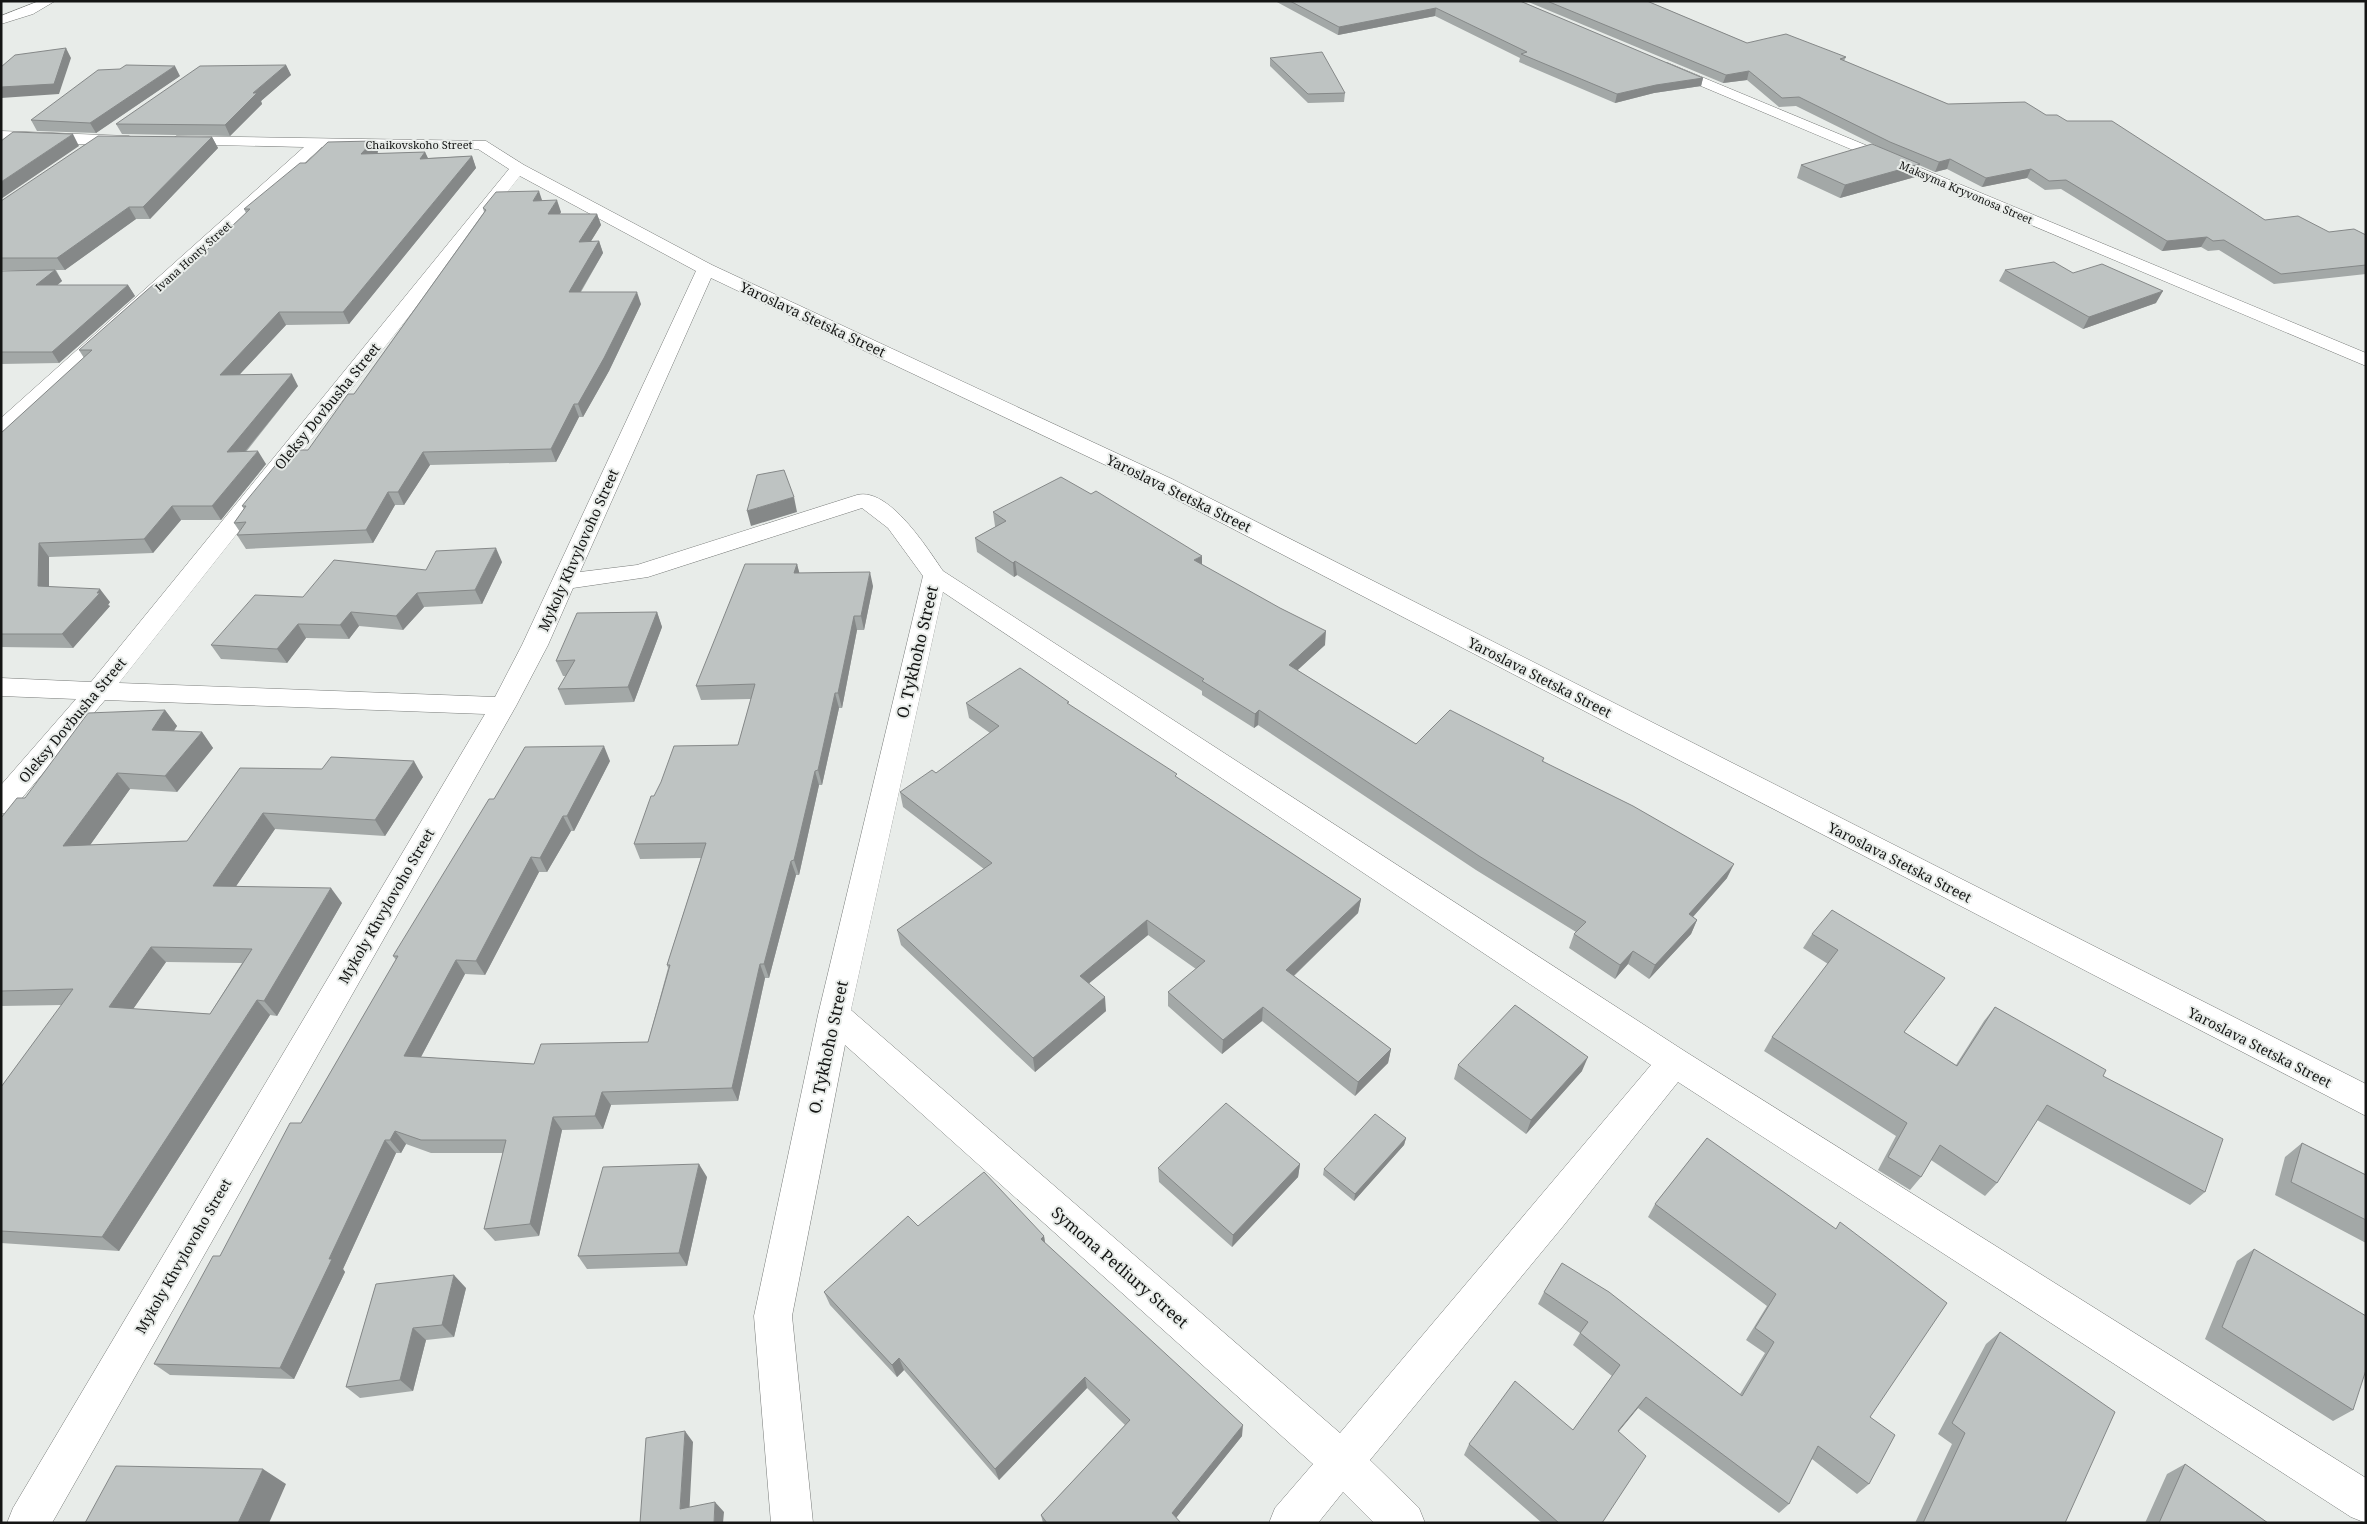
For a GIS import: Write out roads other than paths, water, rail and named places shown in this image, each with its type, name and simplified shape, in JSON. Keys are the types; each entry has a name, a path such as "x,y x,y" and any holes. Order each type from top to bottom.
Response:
{"street":[{"path":"1,20 21,15 49,1"},
{"name":"Maksyma Kryvonosa Street","path":"1656,62 2366,360"},
{"path":"75,157 123,124"},
{"name":"Chaikovskoho Street","path":"1,136 154,141 482,144 518,168 706,269"},
{"name":"Ivana Honty Street","path":"1,429 317,143"},
{"name":"Oleksy Dovbusha Street","path":"1,804 97,692 518,168"},
{"name":"Mykoly Khvylovoho Street","path":"28,1523 503,706 535,645 706,269"},
{"name":"Yaroslava Stetska Street","path":"706,269 1164,484 2366,1101"},
{"path":"564,582 640,572 865,500 896,523 934,576 1674,1062 2366,1502"},
{"name":"O. Tykhoho Street","path":"792,1523 773,1316 834,1015 934,576"},
{"path":"1,687 503,706"},
{"name":"Symona Petliury Street","path":"834,1015 1342,1462 1404,1523"},
{"path":"1290,1523 1551,1213 1674,1062"}]}
